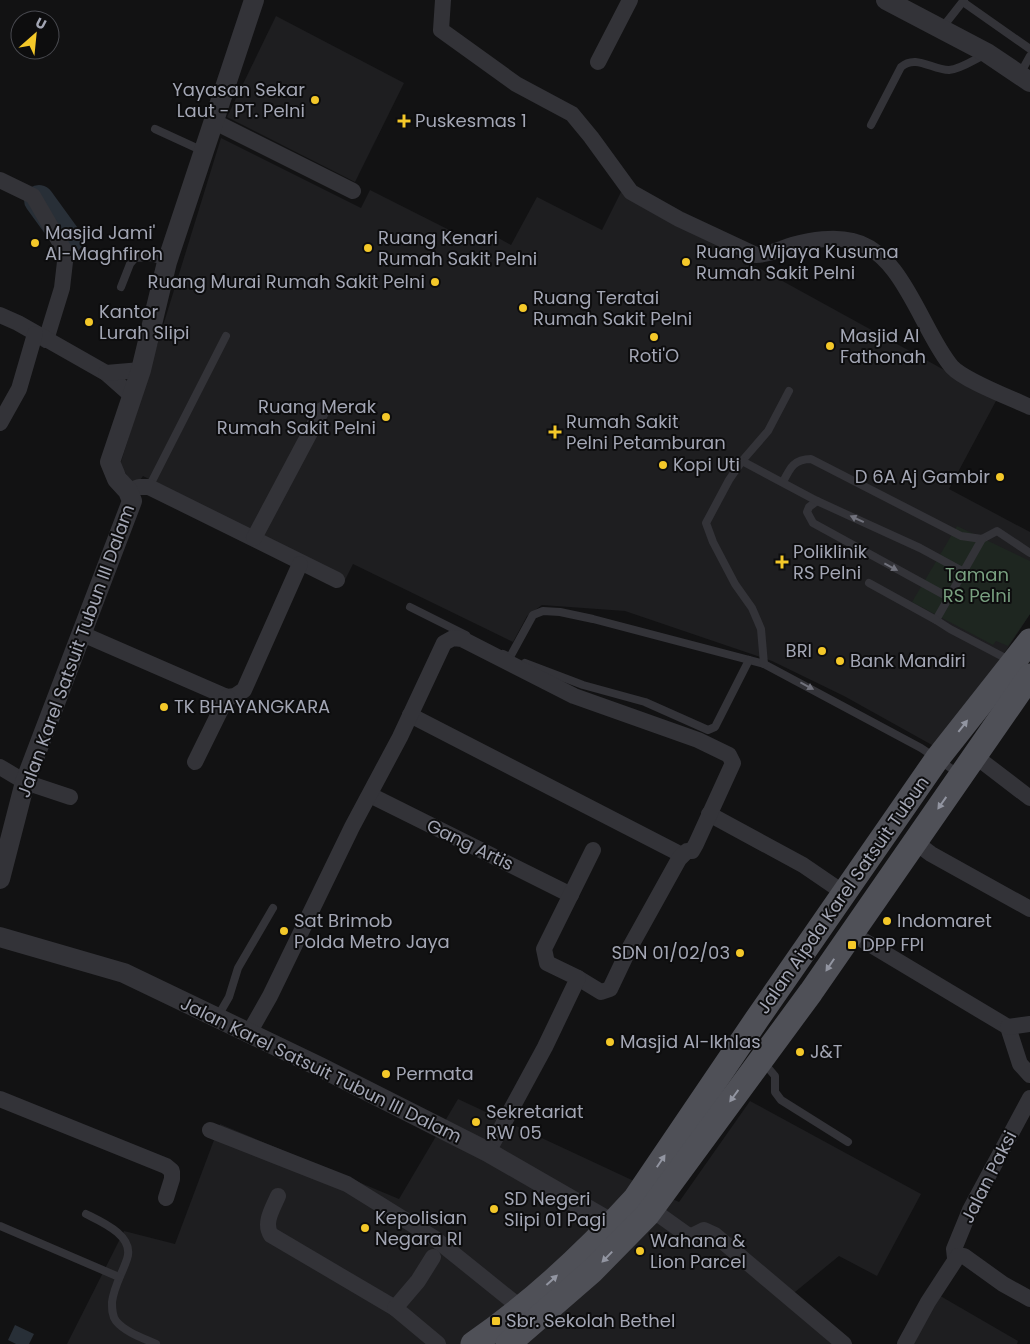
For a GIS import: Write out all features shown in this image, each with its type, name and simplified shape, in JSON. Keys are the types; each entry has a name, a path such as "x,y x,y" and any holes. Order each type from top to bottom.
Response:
{"main road":[{"name":"Jalan Aipda Karel Satsuit Tubun","path":"508,1344 592,1271 621,1229 644,1204 760,1061 968,766 1030,641"},
{"name":"Jalan Aipda Karel Satsuit Tubun","path":"644,1204 844,893 938,759 1018,666"},
{"name":"Jalan Aipda Karel Satsuit Tubun","path":"473,1344 621,1229"}],"street":[{"name":"Jalan Karel Satsuit Tubun III Dalam","path":"0,879 24,782 132,501 128,491 117,479 110,462 141,370 168,262 254,0"},
{"path":"443,0 441,30 516,84 572,114 598,145 631,192 679,219 756,255 764,255 812,241 832,238 854,241 871,250 891,266 952,366 970,378 1030,407"},
{"path":"598,62 630,0"},
{"path":"886,0 987,54 1025,79"},
{"path":"213,122 353,191"},
{"path":"0,180 34,196 66,253 62,288 19,389 0,423"},
{"path":"0,315 18,323 106,373 132,396"},
{"path":"106,373 141,370"},
{"path":"254,538 322,410"},
{"path":"128,491 139,487 149,487 254,538 300,564 337,580"},
{"path":"80,633 227,696 235,696 244,690 300,564"},
{"path":"250,1033 410,715 444,643 454,638 462,639 574,696 698,740 729,755 733,763 692,850 682,854 629,949 610,989 601,992 547,963 544,956 544,949 593,850"},
{"path":"196,762 227,696"},
{"path":"410,715 682,854"},
{"path":"968,766 1030,798"},
{"path":"0,767 24,782 70,797"},
{"name":"Gang Artis","path":"370,795 571,895"},
{"path":"709,814 803,864 844,893"},
{"path":"914,842 931,854 1030,908"},
{"path":"851,933 1008,1027 1030,1024"},
{"name":"Jalan Karel Satsuit Tubun III Dalam","path":"0,937 124,973 250,1033 488,1152 621,1229"},
{"path":"488,1152 545,1047 578,978"},
{"path":"1008,1027 1020,1064 1030,1075"},
{"name":"Jalan Paksi","path":"905,1344 955,1258 954,1249 970,1210 1030,1098"},
{"path":"0,1099 166,1166 172,1172 166,1198"},
{"path":"210,1130 347,1184 434,1238 521,1308"},
{"path":"278,1196 267,1222 267,1229 271,1235 395,1308 438,1344"},
{"path":"644,1204 686,1234 692,1236 704,1230 715,1235 844,1344"},
{"path":"955,1258 964,1256 1004,1284 1030,1299"},
{"path":"395,1308 433,1257"}],"lane":[{"path":"942,29 963,1 1030,49"},
{"path":"871,125 901,67 907,62 950,70 987,54"},
{"path":"1025,79 1030,56"},
{"path":"155,129 203,151"},
{"path":"121,287 130,264 135,258 150,257 168,262"},
{"path":"149,487 226,336"},
{"path":"764,664 761,629 752,608 735,584 713,542 706,523 729,480 742,461 768,431 789,391"},
{"path":"783,482 792,465 800,459 811,460 960,536 982,539 997,532 1030,553"},
{"path":"742,461 817,500 920,548 964,572"},
{"path":"817,500 809,506 807,512 812,523 948,598"},
{"path":"940,622 948,598 982,539"},
{"path":"869,583 1018,666"},
{"path":"410,607 510,657 583,685 645,702 708,730 715,727 750,660"},
{"path":"510,657 533,615 543,611 593,619 764,664 938,759 968,766"},
{"path":"217,1018 229,997 238,968 273,908"},
{"path":"760,1061 775,1076 775,1092 781,1100 848,1142"},
{"path":"86,1214 101,1221 124,1239 128,1257 114,1288 112,1308 114,1319 130,1331 156,1344"},
{"path":"0,1226 119,1277"}],"shaded area":[{"name":"Yayasan Sekar Laut - PT. Pelni","path":"276,16 404,83 355,182 227,117"},
{"name":"Rumah Sakit Pelni Petamburan","path":"221,138 361,208 370,190 479,245 486,231 511,245 537,197 602,230 621,192 997,399 949,489 1030,532 1030,614 941,750 844,696 772,661 625,611 542,605 527,616 513,642 353,564 345,580 143,476 135,487 120,465"},
{"path":"458,1099 679,1202 750,1101 921,1194 877,1276 839,1256 784,1301 848,1344 67,1344 124,1231 175,1244 220,1124 399,1199"},
{"path":"930,1290 1018,1341 1017,1344 908,1344"},
{"path":"15,1325 34,1334 29,1344 16,1344 8,1340"}],"green space":[{"name":"Taman RS Pelni","path":"957,526 1030,561 1030,614 1008,646 996,641 993,645 912,602"}],"waterway":[{"path":"39,200 68,240"}],"place":[{"name":"Yayasan Sekar Laut - PT. Pelni","path":"315,100"},
{"name":"Puskesmas 1","path":"404,121"},
{"name":"Masjid Jami' Al-Maghfiroh","path":"35,243"},
{"name":"Ruang Kenari Rumah Sakit Pelni","path":"368,248"},
{"name":"Ruang Wijaya Kusuma Rumah Sakit Pelni","path":"686,262"},
{"name":"Ruang Murai Rumah Sakit Pelni","path":"435,282"},
{"name":"Ruang Teratai Rumah Sakit Pelni","path":"523,308"},
{"name":"Kantor Lurah Slipi","path":"89,322"},
{"name":"Roti'O","path":"654,337"},
{"name":"Masjid Al Fathonah","path":"830,346"},
{"name":"Ruang Merak Rumah Sakit Pelni","path":"386,417"},
{"name":"Rumah Sakit Pelni Petamburan","path":"555,432"},
{"name":"Kopi Uti","path":"663,465"},
{"name":"D 6A Aj Gambir","path":"1000,477"},
{"name":"Poliklinik RS Pelni","path":"782,562"},
{"name":"BRI","path":"822,651"},
{"name":"Bank Mandiri","path":"840,661"},
{"name":"TK BHAYANGKARA","path":"164,707"},
{"name":"Indomaret","path":"887,921"},
{"name":"Sat Brimob Polda Metro Jaya","path":"284,931"},
{"name":"DPP FPI","path":"852,945"},
{"name":"SDN 01/02/03","path":"740,953"},
{"name":"Masjid Al-Ikhlas","path":"610,1042"},
{"name":"J&T","path":"800,1052"},
{"name":"Permata","path":"386,1074"},
{"name":"Sekretariat RW 05","path":"476,1122"},
{"name":"SD Negeri Slipi 01 Pagi","path":"494,1209"},
{"name":"Kepolisian Negara RI","path":"365,1228"},
{"name":"Wahana & Lion Parcel","path":"640,1251"},
{"name":"Sbr. Sekolah Bethel","path":"496,1321"}]}
